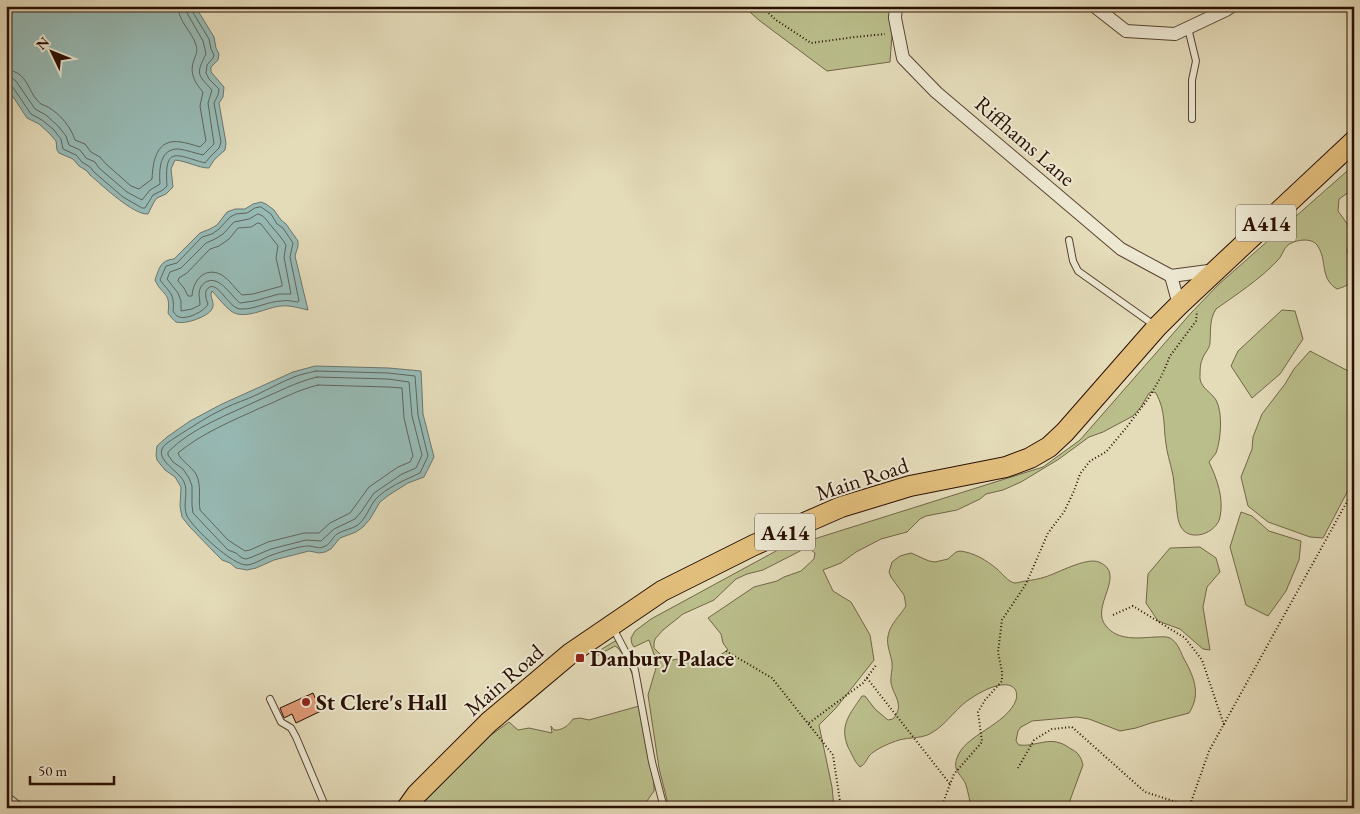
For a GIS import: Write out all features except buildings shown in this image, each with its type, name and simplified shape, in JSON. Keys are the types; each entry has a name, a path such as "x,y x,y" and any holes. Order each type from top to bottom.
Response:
{"main road":[{"name":"A414","path":"1187,298 1354,141"},
{"name":"Main Road","path":"407,808 417,794 489,722 571,653 662,591 754,545 840,507 910,486 1006,466 1030,458 1049,447 1065,432 1157,327 1187,298"}],"street":[{"name":"Riffhams Lane","path":"896,6 894,18 903,58 936,92 1121,249 1171,276"},
{"path":"1094,6 1126,31 1175,34 1232,6"},
{"path":"1187,298 1171,276 1216,270"}],"lane":[{"path":"1188,28 1196,61 1192,80 1192,119"},
{"path":"1069,240 1078,271 1157,327"},
{"path":"611,625 636,670 652,762 664,808"},
{"path":"6,632 6,647"},
{"path":"270,699 281,722 292,728 326,808"},
{"path":"6,795 22,808"}],"path":[{"path":"760,6 776,20 811,43 898,33"},
{"path":"941,808 954,774 982,742 978,712 985,700 1002,681 998,652 1002,620 1026,584 1048,533 1064,512 1080,474 1090,461 1106,452 1148,399 1162,375 1170,356 1196,321 1198,299 1187,298"},
{"path":"1018,768 1034,740 1052,729 1072,727 1145,792 1189,807 1209,751 1354,488"},
{"path":"1113,615 1133,606 1185,638 1202,660 1224,725"},
{"path":"726,652 772,678 833,755 841,808"},
{"path":"809,723 863,683 877,664"},
{"path":"867,678 950,784"}],"green space":[{"path":"743,6 894,6 890,62 827,71"},
{"path":"1354,165 1354,191 1339,199 1338,211 1353,232 1347,251 1354,267 1354,279 1346,286 1337,289 1328,280 1317,245 1307,240 1295,242 1288,245 1279,259 1263,274 1216,309 1212,317 1210,344 1201,362 1200,379 1216,400 1220,412 1218,447 1209,462 1217,482 1221,503 1220,517 1214,528 1203,534 1190,534 1185,532 1179,523 1173,476 1166,447 1164,418 1156,393 1149,393 1133,416 1103,432 1089,437 1059,459 1021,482 1003,490 986,494 957,510 926,516 920,519 907,532 881,539 856,552 841,563 823,570 833,591 851,602 870,635 874,660 836,708 819,725 832,787 834,808 669,808 659,768 648,695 658,666 649,640 634,647 632,644 631,638 635,631 651,619 776,551 1043,467 1080,440 1191,313 1219,284","holes":["806,548 815,553 814,559 801,571 777,581 754,587 708,618 721,634 723,643 728,650 706,664 689,657 667,661 654,648 655,639 663,630 683,614 714,600 736,579 763,570"]},
{"path":"1282,310 1295,311 1303,339 1280,374 1252,398 1231,366 1238,351"},
{"path":"1310,351 1354,374 1354,479 1323,538 1310,537 1268,522 1248,506 1241,477 1252,449 1253,437 1262,414 1294,369"},
{"path":"1241,512 1252,516 1269,531 1301,541 1299,560 1286,591 1268,616 1246,605 1230,547"},
{"path":"1200,547 1216,558 1220,572 1207,587 1203,607 1210,650 1203,649 1180,629 1158,621 1146,603 1148,574 1170,548"},
{"path":"960,551 971,553 984,560 1015,583 1043,578 1087,562 1099,562 1107,567 1110,574 1109,583 1102,610 1102,618 1106,626 1111,631 1122,636 1135,638 1165,637 1175,642 1195,684 1195,698 1189,713 1120,731 1089,719 1077,717 1032,721 1021,727 1016,741 1019,745 1055,742 1073,750 1080,757 1083,765 1069,803 1070,808 971,808 966,785 956,767 957,758 961,750 968,743 1011,709 1017,696 1015,689 1006,685 994,687 973,697 929,734 899,740 879,749 872,753 860,767 848,747 845,732 847,720 853,708 862,696 865,696 875,709 888,720 893,719 898,709 898,701 891,683 892,665 888,639 891,628 906,606 904,595 889,572 892,562 900,556 911,553 935,562 948,559"},
{"path":"615,641 621,645 635,672 654,780 654,791 642,808 417,808 445,775 509,722 518,730 529,728 552,733 551,726 554,730 560,730 573,719 589,720 639,706 633,676 627,661 618,648 615,646 591,659"}],"water":[{"path":"6,6 195,6 214,37 219,54 218,60 211,67 211,72 224,87 223,97 219,103 226,143 225,150 214,160 209,168 175,160 171,169 173,187 166,194 157,198 148,214 134,210 126,205 73,159 59,153 56,141 39,124 27,118 6,86"},
{"path":"261,202 274,210 298,241 295,256 308,310 284,306 249,314 236,314 228,309 212,291 213,305 210,312 190,321 176,322 168,313 167,297 155,280 163,263 174,259 200,233 217,225 227,212 235,209 245,209"},
{"path":"315,366 421,371 423,414 434,457 424,477 408,483 389,495 380,502 363,527 340,538 331,549 319,553 309,551 274,560 247,570 236,568 222,560 182,517 180,506 181,487 175,477 165,470 157,460 157,446 190,421 222,404 293,372"}],"place":[{"name":"Danbury Palace","path":"580,658"},
{"name":"St Clere's Hall","path":"306,702"}]}
